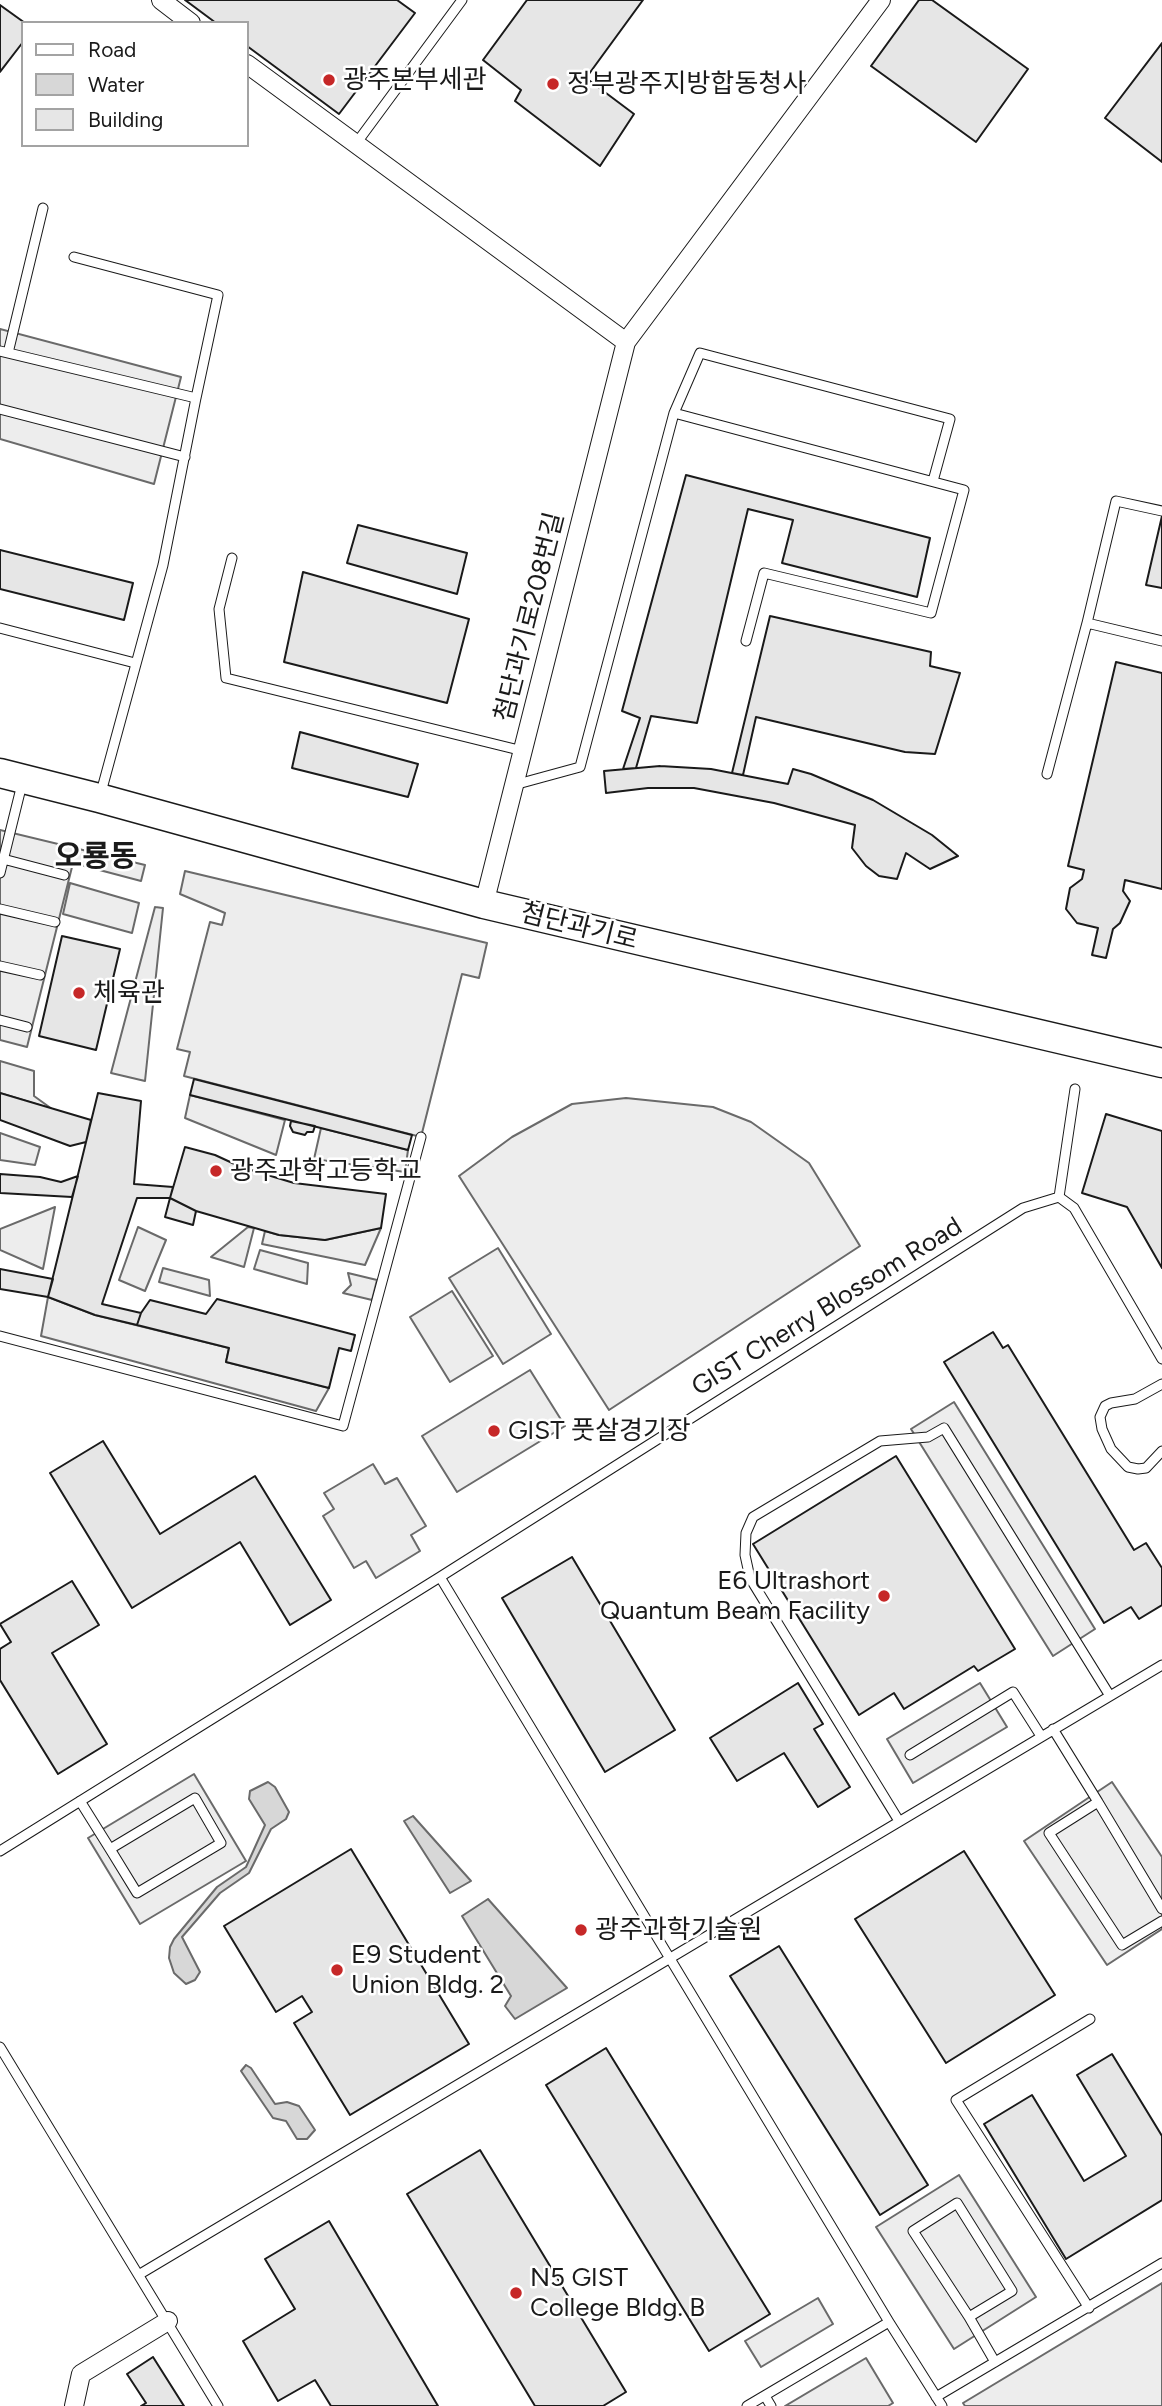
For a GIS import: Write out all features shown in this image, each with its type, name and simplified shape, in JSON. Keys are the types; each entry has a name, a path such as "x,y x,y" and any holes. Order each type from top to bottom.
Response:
{"main road":[{"name":"첨단과기로","path":"12,776 484,904 1162,1063"}],"street":[{"path":"161,0 188,21"},
{"name":"첨단과기로208번길","path":"484,904 626,342 881,0"},
{"path":"248,65 626,342"},
{"path":"74,2406 81,2374 168,2321"}],"lane":[{"path":"355,145 462,0"},
{"path":"43,208 4,352 195,398"},
{"path":"75,257 218,295 163,565 99,798"},
{"path":"514,785 580,767 674,413 700,353 950,419 933,481"},
{"path":"0,409 185,457"},
{"path":"674,413 964,489 931,613 764,573 746,641"},
{"path":"1047,774 1116,501 1162,511"},
{"path":"232,558 219,609 226,678 523,751"},
{"path":"1087,622 1162,641"},
{"path":"0,628 135,663"},
{"path":"0,873 12,776"},
{"path":"3,859 64,875"},
{"path":"0,909 55,922"},
{"path":"0,966 40,975"},
{"path":"0,1020 27,1027"},
{"path":"1075,1089 1059,1197 1074,1208 1162,1359"},
{"path":"0,1336 343,1426 421,1137"},
{"name":"GIST Cherry Blossom Road","path":"0,1851 440,1577 1023,1208 1059,1197"},
{"path":"1162,1384 1135,1399 1105,1406 1100,1417 1102,1429 1111,1448 1128,1467 1146,1468 1162,1451"},
{"path":"899,1821 750,1578 745,1555 746,1533 753,1517 880,1441 928,1437 944,1427 1110,1696"},
{"path":"440,1577 888,2322 939,2402 995,2362 1162,2263"},
{"path":"140,2274 1162,1665"},
{"path":"910,1755 1013,1692 1041,1736"},
{"path":"1054,1729 1162,1909"},
{"path":"80,1801 137,1894 220,1843 195,1798 110,1849"},
{"path":"1097,1802 1049,1833 1122,1945 1162,1921"},
{"path":"1089,2308 956,2100 1090,2019"},
{"path":"0,2047 218,2406"},
{"path":"969,2317 1012,2291 957,2203 913,2231 995,2362"},
{"path":"747,2406 888,2322"},
{"path":"765,2396 771,2406"}],"shaded area":[{"path":"0,329 181,377 154,484 0,439"},
{"path":"0,830 145,865 141,881 73,863 27,1047 0,1040"},
{"path":"185,871 487,943 479,978 462,974 421,1137 184,1076 190,1052 177,1049 210,922 222,925 225,913 180,894"},
{"path":"70,883 139,903 132,933 63,914"},
{"path":"155,907 163,908 145,1081 111,1073"},
{"path":"0,1061 34,1071 34,1096 52,1109 0,1093"},
{"path":"190,1095 285,1120 276,1155 185,1118"},
{"path":"626,1098 713,1107 751,1122 809,1163 860,1246 609,1410 459,1176 512,1137 572,1104"},
{"path":"321,1128 408,1150 405,1172 314,1159"},
{"path":"0,1133 40,1147 35,1165 0,1160"},
{"path":"55,1207 43,1269 0,1250 0,1229"},
{"path":"138,1227 166,1240 145,1291 119,1280"},
{"path":"248,1227 254,1228 244,1267 211,1257"},
{"path":"381,1228 365,1265 262,1244 265,1231 325,1240"},
{"path":"498,1248 551,1334 503,1364 449,1278"},
{"path":"260,1250 308,1263 307,1284 254,1269"},
{"path":"163,1268 209,1280 210,1296 159,1282"},
{"path":"348,1273 377,1280 372,1300 343,1293 351,1285"},
{"path":"452,1291 493,1356 450,1382 410,1317"},
{"path":"48,1297 95,1315 229,1348 226,1362 329,1388 316,1411 41,1336"},
{"name":"GIST 풋살경기장","path":"530,1370 565,1426 457,1492 422,1436"},
{"path":"954,1402 1095,1629 1053,1656 911,1429"},
{"path":"373,1464 385,1484 397,1478 426,1526 411,1535 420,1551 376,1578 366,1561 354,1568 323,1516 334,1509 324,1493"},
{"path":"980,1683 1007,1727 913,1783 887,1739"},
{"path":"194,1774 246,1861 140,1924 88,1838"},
{"path":"1112,1782 1162,1857 1162,1929 1107,1965 1024,1841"},
{"path":"959,2175 1036,2297 954,2349 876,2227"},
{"path":"1162,2283 1162,2406 965,2406 963,2403"},
{"path":"818,2298 833,2324 761,2367 745,2341"},
{"path":"866,2358 893,2403 888,2406 785,2406"}],"water":[{"path":"268,1782 275,1787 289,1812 286,1819 271,1829 249,1873 220,1893 182,1937 200,1972 195,1980 186,1984 174,1973 169,1958 170,1947 217,1887 246,1867 265,1825 249,1799 250,1791"},
{"path":"413,1816 471,1881 450,1893 404,1821"},
{"path":"488,1899 567,1988 515,2019 505,2006 511,1996 462,1916"},
{"path":"246,2065 251,2068 275,2104 287,2102 299,2106 315,2130 307,2139 297,2139 286,2121 273,2118 241,2071"}],"building":[{"name":"광주본부세관","path":"185,0 397,0 415,13 339,114 248,47 248,21 213,21"},
{"name":"정부광주지방합동청사","path":"527,0 643,0 586,78 634,114 600,166 515,101 521,90 483,60"},
{"path":"919,0 932,0 1028,69 976,142 871,66"},
{"path":"0,5 22,21 21,45 0,72"},
{"path":"1162,43 1162,162 1105,118"},
{"path":"686,475 930,538 917,597 782,563 793,520 748,509 697,723 651,716 636,768 623,769 640,718 622,711"},
{"path":"1162,516 1162,588 1146,585"},
{"path":"358,525 467,553 457,594 347,563"},
{"path":"0,550 133,583 124,620 0,589"},
{"path":"303,572 469,619 447,703 284,662"},
{"path":"770,616 931,652 930,666 960,673 935,754 905,752 756,717 743,775 732,773"},
{"path":"1116,662 1162,673 1162,889 1125,880 1123,891 1130,901 1120,923 1113,929 1106,958 1092,955 1098,928 1077,923 1066,909 1070,888 1082,879 1084,870 1068,866"},
{"path":"300,732 418,764 408,797 292,768"},
{"path":"660,766 711,769 788,784 793,769 811,774 873,800 932,835 958,856 930,869 906,853 897,879 879,876 866,866 852,848 855,825 774,803 694,788 648,788 606,793 604,771"},
{"name":"체육관","path":"62,936 120,949 96,1050 39,1036"},
{"path":"194,1079 412,1135 408,1150 190,1095"},
{"path":"0,1093 91,1120 86,1142 70,1146 0,1120"},
{"path":"98,1093 141,1101 134,1184 173,1187 170,1198 137,1198 102,1304 141,1313 137,1325 95,1315 48,1297"},
{"path":"1106,1114 1162,1131 1162,1268 1127,1207 1082,1193"},
{"path":"291,1121 315,1126 313,1132 307,1132 305,1135 293,1132"},
{"path":"185,1147 294,1183 386,1194 381,1228 325,1240 279,1235 196,1211 170,1198"},
{"path":"0,1174 40,1177 61,1182 78,1176 72,1197 0,1193"},
{"path":"170,1198 196,1211 193,1225 165,1217"},
{"path":"0,1269 53,1279 48,1297 0,1289"},
{"path":"217,1299 355,1335 351,1351 339,1348 329,1388 226,1362 229,1348 137,1325 150,1300 206,1314"},
{"path":"993,1332 1003,1348 1008,1345 1134,1550 1146,1543 1162,1568 1162,1605 1139,1619 1131,1607 1104,1623 944,1362"},
{"path":"103,1441 160,1534 255,1476 331,1600 290,1625 240,1542 132,1608 50,1473"},
{"name":"E6 Ultrashort Quantum Beam Facility","path":"896,1456 1015,1649 978,1671 974,1666 904,1709 894,1693 859,1715 753,1544"},
{"path":"572,1557 675,1730 605,1772 502,1598"},
{"path":"72,1581 99,1625 52,1653 107,1744 58,1774 0,1680 0,1649 11,1642 0,1624"},
{"path":"798,1683 823,1724 814,1729 850,1787 818,1807 784,1753 737,1781 710,1738"},
{"name":"E9 Student Union Bldg. 2","path":"351,1849 469,2044 350,2115 294,2023 312,2012 302,1996 276,2012 224,1926"},
{"path":"964,1851 1055,1995 946,2063 855,1919"},
{"path":"779,1946 928,2185 880,2215 730,1976"},
{"path":"606,2048 770,2314 709,2351 546,2085"},
{"path":"1112,2054 1162,2136 1162,2200 1066,2259 984,2124 1032,2095 1084,2181 1126,2156 1077,2075"},
{"name":"N5 GIST College Bldg. B","path":"480,2150 626,2392 603,2406 535,2406 407,2194"},
{"path":"329,2221 438,2406 331,2406 315,2380 278,2401 243,2341 295,2309 265,2259"},
{"path":"153,2357 184,2406 141,2406 146,2403 127,2374"}],"place":[{"name":"광주본부세관","path":"329,80"},
{"name":"정부광주지방합동청사","path":"553,84"},
{"name":"체육관","path":"79,993"},
{"name":"광주과학고등학교","path":"216,1171"},
{"name":"GIST 풋살경기장","path":"494,1431"},
{"name":"E6 Ultrashort Quantum Beam Facility","path":"884,1596"},
{"name":"광주과학기술원","path":"581,1930"},
{"name":"E9 Student Union Bldg. 2","path":"337,1970"},
{"name":"N5 GIST College Bldg. B","path":"516,2293"}],"district":[{"name":"오룡동","path":"96,857"}]}
